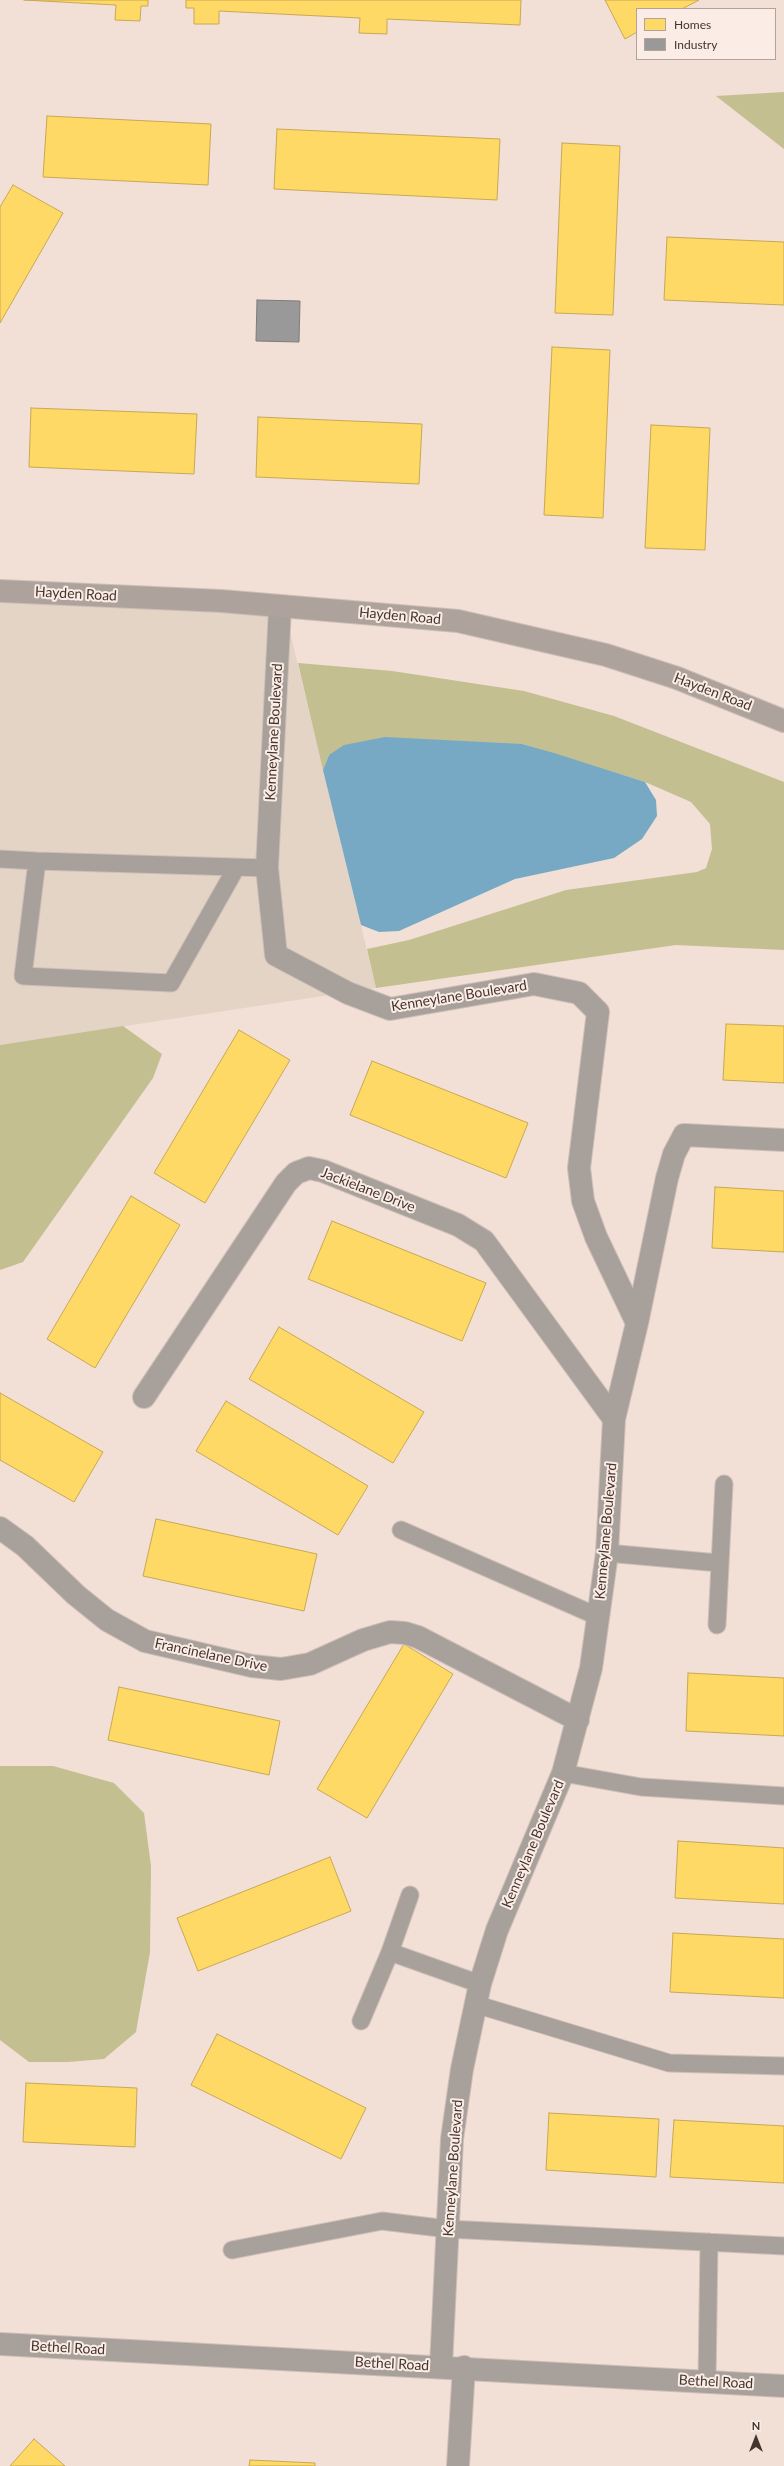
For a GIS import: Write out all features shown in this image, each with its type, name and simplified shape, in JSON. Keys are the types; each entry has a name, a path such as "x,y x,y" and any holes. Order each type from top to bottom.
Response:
{"main road":[{"name":"Hayden Road","path":"0,591 221,601 280,607 418,616 458,621 606,655 678,678 784,721"}],"street":[{"name":"Kenneylane Boulevard","path":"280,607 267,868 276,955 348,992 390,1009 534,984 579,992 598,1012 579,1168 583,1201 596,1237 637,1323"},
{"name":"Kenneylane Boulevard","path":"441,2366 452,2139 462,2069 478,1994 497,1930 563,1773 591,1668 607,1553 614,1419 637,1323 667,1178 674,1154 684,1135 784,1140"},
{"name":"Jackielane Drive","path":"144,1397 286,1182 296,1173 309,1168 323,1171 458,1225 484,1241 614,1419"},
{"name":"Francinelane Drive","path":"0,1528 25,1546 76,1595 107,1620 145,1641 252,1666 280,1669 310,1664 363,1640 390,1632 405,1633 418,1637 578,1720"},
{"name":"Bethel Road","path":"0,2344 464,2367 784,2386"},
{"path":"458,2466 464,2367"}],"lane":[{"path":"0,859 267,868"},
{"path":"37,861 23,976 171,983 236,868"},
{"path":"717,1625 724,1484"},
{"path":"401,1530 599,1617"},
{"path":"607,1553 719,1563"},
{"path":"563,1773 641,1787 784,1796"},
{"path":"361,2021 390,1952 410,1895"},
{"path":"390,1952 478,1994 669,2063 784,2066"},
{"path":"232,2250 382,2221 448,2229 784,2246"},
{"path":"707,2382 709,2242"}],"shaded area":[{"path":"784,92 784,149 716,96"},
{"path":"0,591 283,603 376,988 0,1045"},
{"path":"298,663 392,671 524,691 614,716 784,782 784,950 676,945 376,988 367,949 409,940 566,890 697,872 706,868 712,849 710,824 691,802 645,782 522,744 329,755 323,770"},
{"path":"123,1026 162,1054 153,1078 23,1262 0,1270 0,1045"},
{"path":"0,1766 53,1766 114,1783 144,1813 151,1866 150,1952 136,2032 104,2059 68,2062 29,2062 0,2040"}],"water":[{"path":"385,737 522,744 554,753 645,782 656,800 657,816 642,839 614,858 515,879 399,931 379,932 361,925 323,770 329,755 344,745"}],"building: Homes":[{"path":"24,0 148,0 148,6 141,6 140,21 115,20 116,5"},
{"path":"186,0 521,0 520,25 387,19 387,34 359,33 360,18 219,11 219,24 194,24 194,8 186,8"},
{"path":"605,0 699,0 684,8 636,8 636,33 625,39"},
{"path":"47,116 211,124 208,185 43,177"},
{"path":"277,129 500,139 497,200 274,189"},
{"path":"562,143 620,146 613,315 555,313"},
{"path":"13,185 63,213 0,323 0,207"},
{"path":"667,237 784,242 784,305 664,300"},
{"path":"552,347 610,350 603,518 544,515"},
{"path":"31,408 197,414 194,474 29,467"},
{"path":"258,417 422,424 419,484 256,477"},
{"path":"651,425 710,428 705,550 645,548"},
{"path":"726,1024 784,1026 784,1083 723,1080"},
{"path":"239,1030 290,1060 205,1203 154,1173"},
{"path":"372,1061 528,1123 506,1178 350,1115"},
{"path":"715,1187 784,1191 784,1252 712,1248"},
{"path":"131,1196 180,1225 95,1368 47,1339"},
{"path":"332,1221 486,1283 462,1341 308,1279"},
{"path":"279,1327 424,1412 393,1463 249,1379"},
{"path":"0,1393 103,1452 74,1502 0,1460"},
{"path":"226,1401 368,1486 338,1535 196,1451"},
{"path":"156,1519 317,1554 304,1611 143,1576"},
{"path":"404,1644 453,1674 367,1818 317,1789"},
{"path":"688,1673 784,1678 784,1736 686,1731"},
{"path":"119,1687 280,1721 269,1775 108,1740"},
{"path":"678,1841 784,1848 784,1904 675,1898"},
{"path":"330,1857 351,1911 198,1971 177,1918"},
{"path":"673,1933 784,1939 784,1998 670,1992"},
{"path":"217,2034 366,2108 341,2159 191,2085"},
{"path":"26,2083 137,2088 135,2147 23,2142"},
{"path":"549,2113 659,2119 656,2177 546,2170"},
{"path":"674,2120 784,2126 784,2183 670,2177"},
{"path":"34,2439 65,2466 10,2466"},
{"path":"250,2460 315,2463 315,2466 249,2466"}],"building: Industry":[{"path":"257,300 300,301 299,342 256,341"}]}
